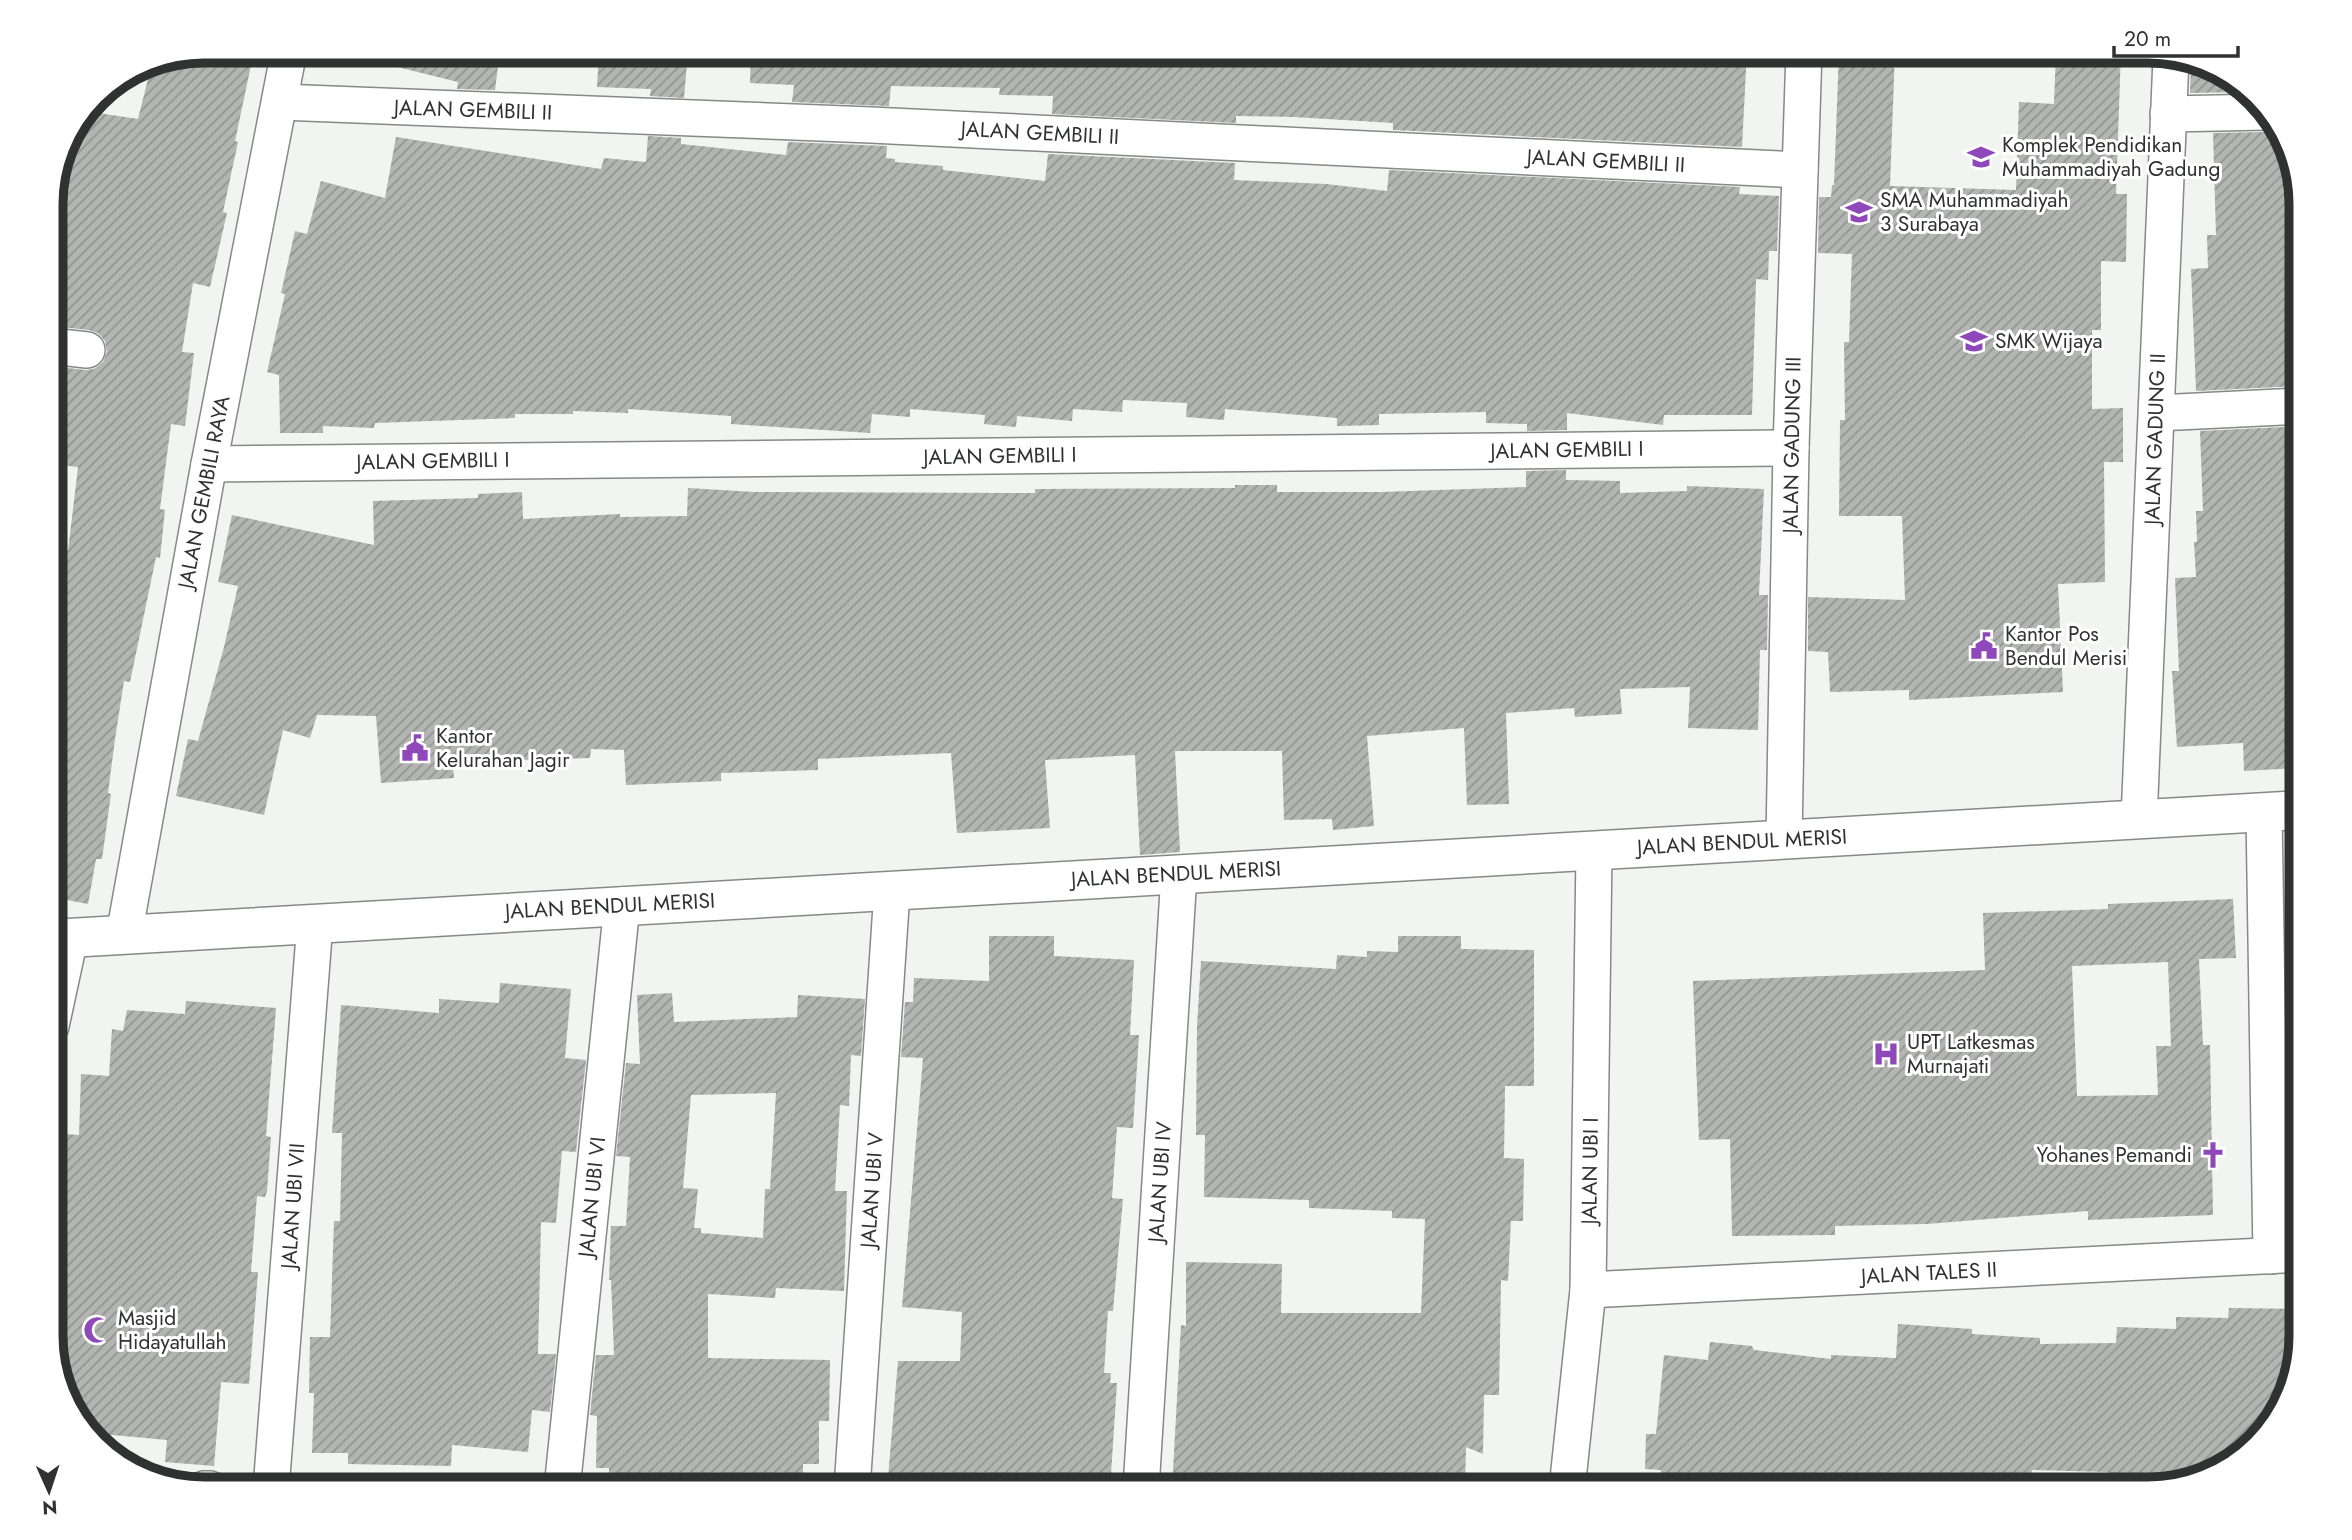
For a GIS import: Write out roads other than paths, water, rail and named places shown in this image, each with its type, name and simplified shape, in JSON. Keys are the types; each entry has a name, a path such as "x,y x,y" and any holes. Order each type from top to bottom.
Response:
{"street":[{"name":"JALAN GEMBILI RAYA","path":"124,935 209,464 287,63"},
{"name":"JALAN GADUNG III","path":"1784,840 1791,448 1804,63"},
{"name":"JALAN GADUNG II","path":"2139,820 2171,65"},
{"name":"JALAN GEMBILI II","path":"279,102 899,126 1800,170"},
{"path":"2168,114 2255,112"},
{"path":"63,348 87,351"},
{"path":"2157,413 2289,408"},
{"name":"JALAN GEMBILI I","path":"209,464 1791,448"},
{"name":"JALAN BENDUL MERISI","path":"63,938 2283,811"},
{"name":"JALAN TALES II","path":"1588,1290 2286,1255 2283,811"},
{"name":"JALAN UBI I","path":"1568,1477 1588,1290 1594,851"},
{"name":"JALAN UBI IV","path":"1142,1477 1179,874"},
{"name":"JALAN UBI V","path":"853,1477 892,891"},
{"name":"JALAN UBI VI","path":"563,1477 622,905"},
{"name":"JALAN UBI VII","path":"272,1477 315,923"}],"place":[{"name":"Komplek Pendidikan Muhammadiyah Gadung","path":"1981,157"},
{"name":"SMA Muhammadiyah 3 Surabaya","path":"1859,212"},
{"name":"SMK Wijaya","path":"1974,341"},
{"name":"Kantor Pos Bendul Merisi","path":"1984,646"},
{"name":"Kantor Kelurahan Jagir","path":"415,748"},
{"name":"UPT Latkesmas Murnajati","path":"1886,1054"},
{"name":"Yohanes Pemandi","path":"2213,1155"},
{"name":"Masjid Hidayatullah","path":"97,1330"}]}
